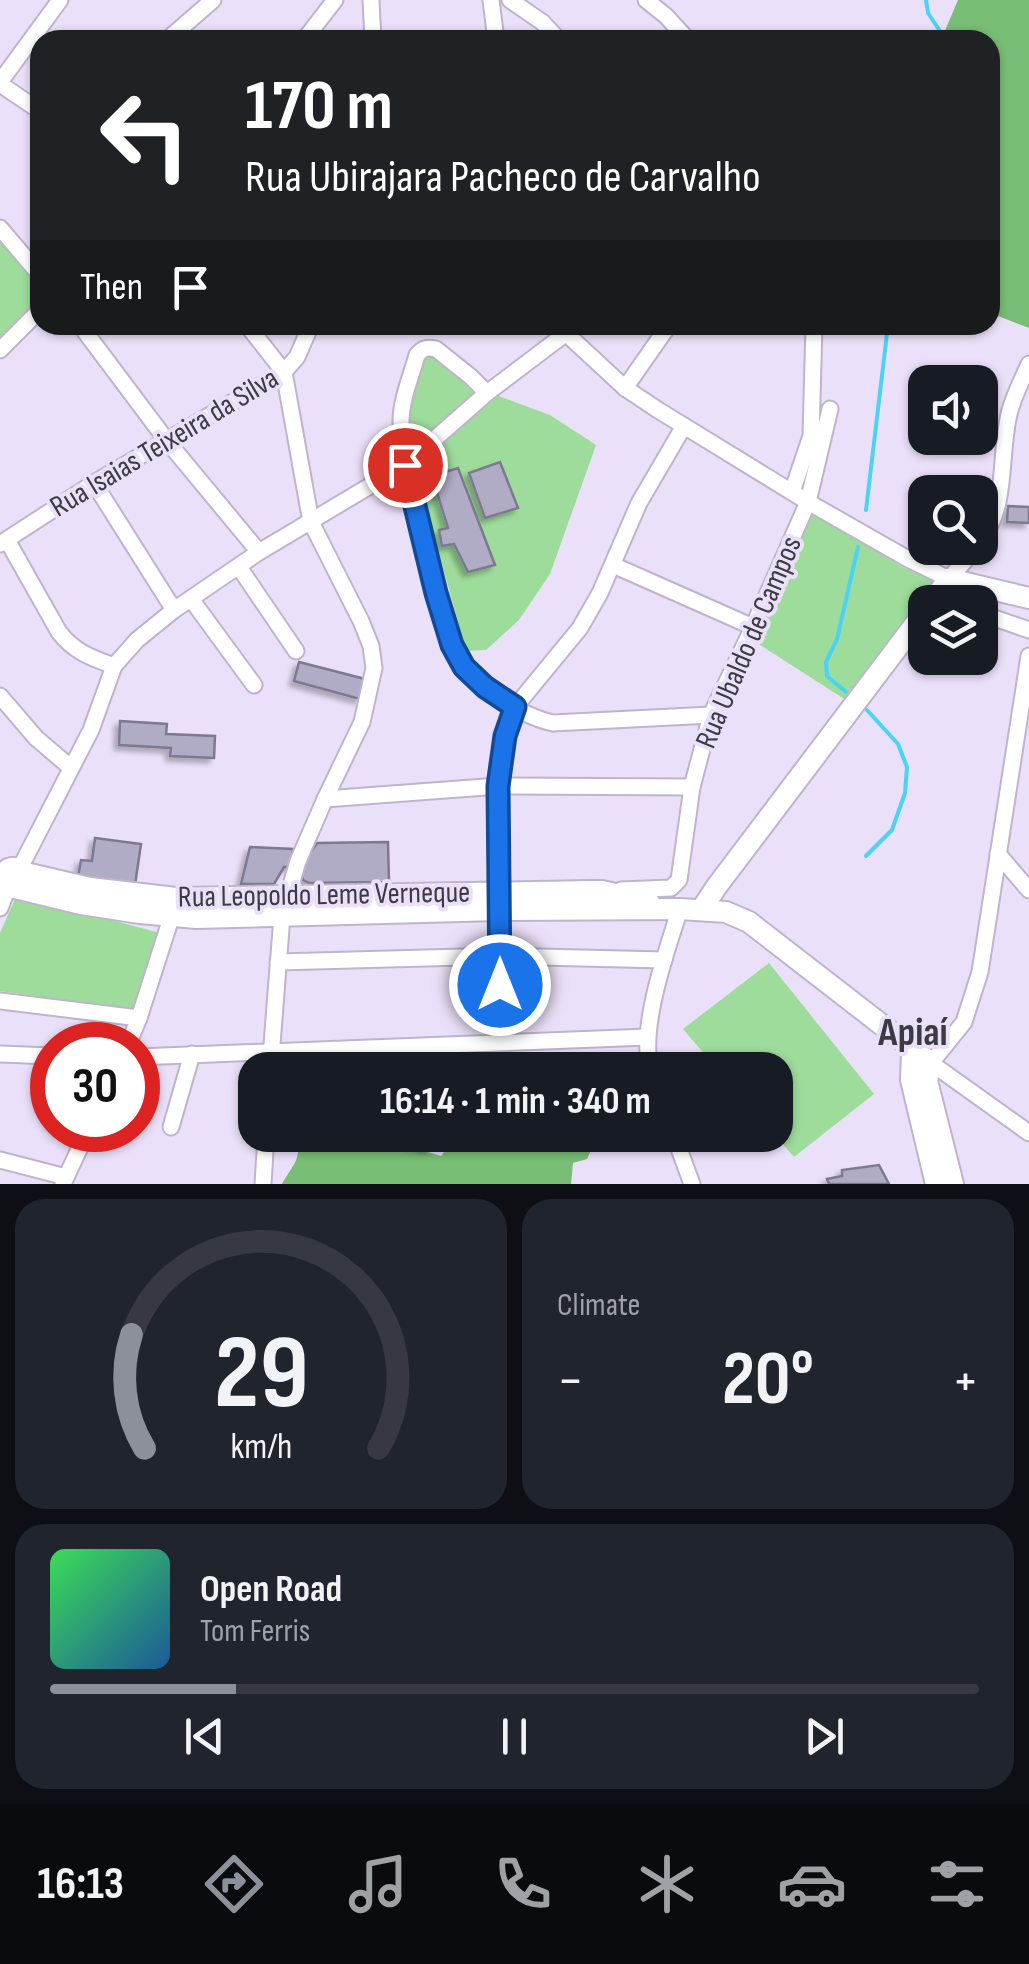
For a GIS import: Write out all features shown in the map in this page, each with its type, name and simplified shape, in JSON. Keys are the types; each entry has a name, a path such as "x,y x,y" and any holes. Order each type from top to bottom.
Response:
{"main road":[{"path":"946,585 950,579 1029,598"},
{"path":"690,910 717,886 908,639"},
{"name":"Rua Leopoldo Leme Verneque","path":"10,875 81,904 196,918 284,907 499,900 602,891 690,910"},
{"name":"Rua Leopoldo Leme Verneque","path":"10,875 160,897 284,907"},
{"name":"Rua Leopoldo Leme Verneque","path":"499,900 690,910"},
{"path":"690,910 726,912 749,922 931,1063 927,1081 953,1184"},
{"path":"912,1050 910,1080 936,1184"}],"street":[{"path":"41,30 60,0"},
{"path":"178,30 213,0"},
{"path":"312,30 335,0"},
{"path":"371,0 372,30"},
{"path":"490,0 494,30"},
{"path":"510,0 550,30"},
{"path":"646,0 679,30"},
{"path":"30,47 2,91 30,106"},
{"path":"0,228 30,263"},
{"path":"0,350 30,320"},
{"path":"88,335 167,441 259,552"},
{"path":"256,335 284,372 311,522 361,621 374,668 362,722 298,862 284,907 272,1050"},
{"name":"Rua Isaias Teixeira da Silva","path":"4,542 94,483 284,372 297,357 307,335"},
{"path":"0,908 10,875 91,730 114,666 137,640 259,552 405,465 554,335"},
{"path":"568,335 626,388 808,502 950,579 962,565"},
{"path":"626,388 662,335"},
{"path":"792,492 811,436 814,335"},
{"path":"487,393 436,349 422,349 402,404 400,424 405,465 436,593 452,645 464,667 485,687 531,717 554,723 711,714"},
{"path":"998,506 1008,416 1029,364"},
{"name":"Rua Ubaldo de Campos","path":"602,891 670,888 681,875 692,787 711,714 808,502 830,409"},
{"path":"500,1042 498,786 505,736 515,707 580,628 639,503 684,426"},
{"path":"94,483 174,610"},
{"path":"4,542 69,646 114,666"},
{"path":"613,565 753,626"},
{"path":"239,566 296,650"},
{"path":"191,598 254,686"},
{"path":"998,619 1029,630"},
{"path":"1029,656 980,972 957,1033 931,1063 1029,1133"},
{"path":"0,696 36,738 70,766"},
{"path":"1016,731 1029,745"},
{"path":"325,799 498,786 692,787"},
{"path":"998,854 1029,890"},
{"path":"646,1052 664,960 690,910"},
{"path":"137,1022 172,915"},
{"path":"278,962 500,956 664,960"},
{"path":"0,1002 139,1018"},
{"path":"160,1056 647,1037"},
{"path":"0,1054 30,1055"},
{"path":"172,1127 192,1054"},
{"path":"0,1160 65,1181 78,1152"},
{"path":"263,1184 265,1152"},
{"path":"680,1152 692,1184"}],"green space":[{"path":"958,0 1029,0 1029,328 1000,317 1000,30 945,30"},
{"path":"0,239 30,272 30,313 0,343"},
{"path":"433,356 493,394 550,415 596,445 550,574 519,620 486,650 466,651 405,429 419,366 425,358"},
{"path":"811,511 902,567 939,583 908,585 908,624 849,702 754,641"},
{"path":"15,899 163,934 139,1011 0,991 0,933"},
{"path":"769,963 874,1094 794,1157 790,1152 793,1152 793,1052 703,1052 683,1029"},
{"path":"297,1152 428,1152 441,1156 444,1152 590,1152 587,1159 573,1163 571,1184 282,1184"}],"building":[{"path":"500,462 518,508 485,518 469,473"},
{"path":"458,468 495,565 468,572 454,544 442,546 439,530 448,528 432,476"},
{"path":"1008,506 1029,507 1029,523 1007,522"},
{"path":"299,662 365,679 360,699 294,681"},
{"path":"120,721 167,724 166,734 215,736 214,758 170,756 171,748 119,745"},
{"path":"95,838 141,844 135,885 78,877 81,860 92,861"},
{"path":"388,842 389,882 303,880 302,865 317,843"},
{"path":"250,847 293,849 291,867 284,867 274,884 241,884"},
{"path":"879,1165 889,1184 829,1184 827,1179 842,1176 842,1170"}],"waterway":[{"path":"926,0 928,13 939,30"},
{"path":"866,510 887,335"},
{"path":"846,692 827,676 826,662 837,639 858,547"},
{"path":"866,856 892,830 905,793 907,767 898,744 867,710"}],"district":[{"name":"Apiaí","path":"913,1031"}],"route":[{"path":"405,465 452,645 464,667 515,707 505,736 498,786 500,985"}]}
